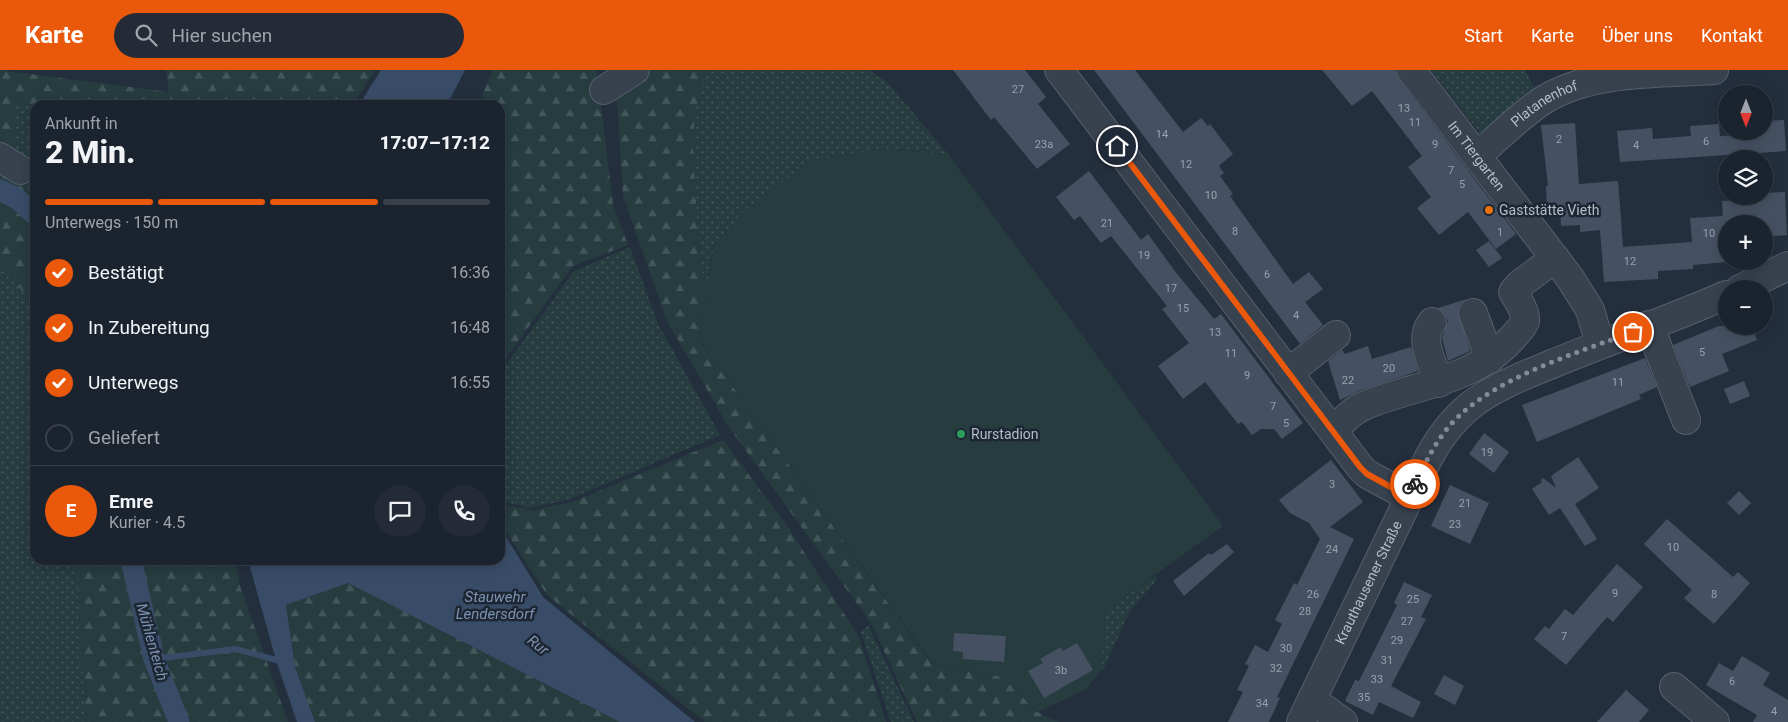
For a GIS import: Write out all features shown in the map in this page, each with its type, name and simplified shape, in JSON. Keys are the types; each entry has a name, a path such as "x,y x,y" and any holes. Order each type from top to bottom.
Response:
{"street":[{"path":"604,90 635,70"},
{"path":"1059,70 1367,474 1409,497"},
{"name":"Im Tiergarten","path":"1410,70 1555,258 1590,310 1600,344"},
{"name":"Platanenhof","path":"1477,156 1526,113 1546,99 1582,83 1648,73 1714,70"},
{"path":"1333,431 1350,414 1365,405 1439,383 1490,360 1502,350 1525,322 1525,314 1514,292 1519,285 1555,258"},
{"path":"1761,280 1786,269"},
{"name":"Krauthausener Straße","path":"1306,711 1409,497 1442,435 1471,405 1490,392 1528,374 1718,298"},
{"path":"1473,313 1490,360"},
{"path":"1432,322 1426,330 1424,338 1439,383"},
{"path":"1649,326 1686,420"},
{"path":"1288,372 1336,335"},
{"path":"1674,688 1715,722"},
{"path":"1306,711 1343,722"}],"green space":[{"path":"0,70 169,92 166,70 375,70 356,100 30,100 30,104 15,103 15,185 30,188 30,301 0,262"},
{"path":"493,70 597,70 613,205 628,245 573,266 505,359 505,100 480,100"},
{"path":"615,70 706,70 695,112 693,150 698,236 705,296 701,342 931,663 1003,677 1037,712 1059,722 917,722 871,623 728,426 667,321 623,196"},
{"path":"704,70 869,70 888,83 948,154 883,149 746,209 714,246 705,296 698,236 693,150 695,112"},
{"path":"1431,70 1525,70 1535,89 1480,133"},
{"path":"14,103 30,105 30,188 15,186"},
{"name":"Rurstadion","path":"883,149 948,154 1223,526 1105,611 1101,670 1087,689 1038,712 1003,677 932,663 701,342 705,296 714,246 746,209 812,160"},
{"path":"630,247 658,324 720,435 570,499 531,508 505,502 505,366 574,271"},
{"path":"0,262 30,301 30,565 76,565 86,722 0,722"},
{"path":"723,440 788,527 859,637 886,722 705,722 547,595 505,530 505,505 533,510 572,502"},
{"path":"76,565 237,565 239,583 288,722 86,722"},
{"path":"1155,576 1157,580 1130,611 1103,670 1101,670 1105,611"},
{"path":"348,583 620,722 315,722 295,667 286,605"},
{"path":"868,625 914,722 891,722 861,632"}],"water":[{"path":"381,70 465,70 450,100 362,100"},
{"name":"Stauwehr Lendersdorf","path":"505,535 543,597 695,722 620,722 348,583 286,605 295,667 315,722 297,722 276,660 249,565 505,565"}],"building":[{"path":"953,70 1025,70 1046,97 1038,104 1070,144 1037,169 994,117 991,120"},
{"path":"1094,70 1135,70 1183,132 1201,118 1208,126 1210,124 1233,154 1219,166 1224,173 1220,176 1233,194 1230,196 1293,284 1309,272 1323,289 1305,302 1323,325 1300,344"},
{"path":"1322,70 1395,70 1399,79 1516,234 1496,249 1468,212 1439,235 1417,208 1431,197 1408,167 1422,156 1372,91 1352,106"},
{"path":"1784,120 1786,151 1718,150 1718,156 1620,162 1617,131 1652,128 1653,139 1691,136 1690,126 1718,124 1718,140 1773,140 1773,121"},
{"path":"1575,123 1579,184 1618,181 1623,247 1692,242 1690,218 1718,216 1718,263 1693,265 1693,269 1658,271 1658,279 1604,282 1600,230 1580,232 1580,225 1561,226 1560,206 1547,207 1546,186 1548,186 1541,125"},
{"path":"1089,171 1141,240 1148,234 1174,270 1214,319 1221,314 1303,423 1282,439 1274,429 1261,429 1252,435 1242,422 1238,424 1205,382 1183,399 1158,366 1189,343 1162,309 1167,306 1111,236 1101,243 1080,216 1074,220 1056,197"},
{"path":"1785,192 1787,235 1773,236 1773,215 1723,215 1722,205 1773,205 1773,193"},
{"path":"1489,241 1502,258 1489,267 1476,250"},
{"path":"1467,299 1461,303 1458,311 1470,351 1448,361 1442,338 1448,321 1445,314 1438,308"},
{"path":"1718,326 1718,335 1755,335 1757,340 1722,354 1729,371 1690,387 1673,345"},
{"path":"1368,346 1372,359 1411,347 1418,371 1361,390 1340,400 1328,361 1342,350 1345,354"},
{"path":"1645,358 1657,387 1639,395 1641,399 1537,442 1522,405"},
{"path":"1744,381 1750,396 1730,404 1724,389"},
{"path":"1484,433 1509,452 1494,473 1469,454"},
{"path":"1578,457 1599,488 1575,504 1597,539 1585,546 1560,508 1549,515 1532,489 1542,482 1543,478 1556,488 1551,476"},
{"path":"1331,460 1363,502 1330,527 1354,539 1277,697 1280,698 1269,722 1228,722 1243,692 1237,690 1249,666 1245,664 1255,645 1268,652 1282,624 1275,620 1294,583 1297,585 1320,539 1309,523 1290,513 1279,500"},
{"path":"1450,485 1489,503 1470,544 1431,526"},
{"path":"1739,491 1751,503 1739,515 1727,503"},
{"path":"1667,519 1733,577 1738,572 1750,583 1714,624 1684,598 1692,590 1644,544"},
{"path":"1227,544 1234,552 1184,596 1173,581 1209,553 1211,555"},
{"path":"1617,564 1643,587 1613,622 1607,617 1566,665 1534,639 1545,626 1549,629 1565,609 1573,615"},
{"path":"1404,582 1432,595 1421,617 1426,619 1391,686 1421,702 1413,718 1379,702 1373,715 1345,701 1355,680 1359,681 1397,605 1394,603"},
{"path":"954,633 1006,636 1004,662 963,659 963,652 953,651"},
{"path":"1077,643 1093,670 1044,698 1028,671 1043,663 1040,659 1061,647 1063,651"},
{"path":"1742,656 1770,673 1763,685 1788,700 1788,722 1753,722 1757,715 1706,685 1719,663 1733,671"},
{"path":"1444,675 1464,686 1455,705 1434,694"},
{"path":"1626,690 1649,710 1639,722 1597,722"}],"waterway":[{"name":"Mühlenteich","path":"0,190 16,198 30,211"},
{"name":"Mühlenteich","path":"132,565 154,659 179,722"},
{"path":"154,659 236,649 276,660"}],"way so far":[{"path":"1415,484 1442,435 1471,405 1490,392 1528,374 1633,332"}],"place":[{"name":"Gaststätte Vieth","path":"1489,210"},
{"name":"Rurstadion","path":"961,434"}],"route":[{"path":"1117,146 1360,467 1367,474 1409,497 1415,484"}],"water label":[{"name":"Rur","path":"538,645"}]}
